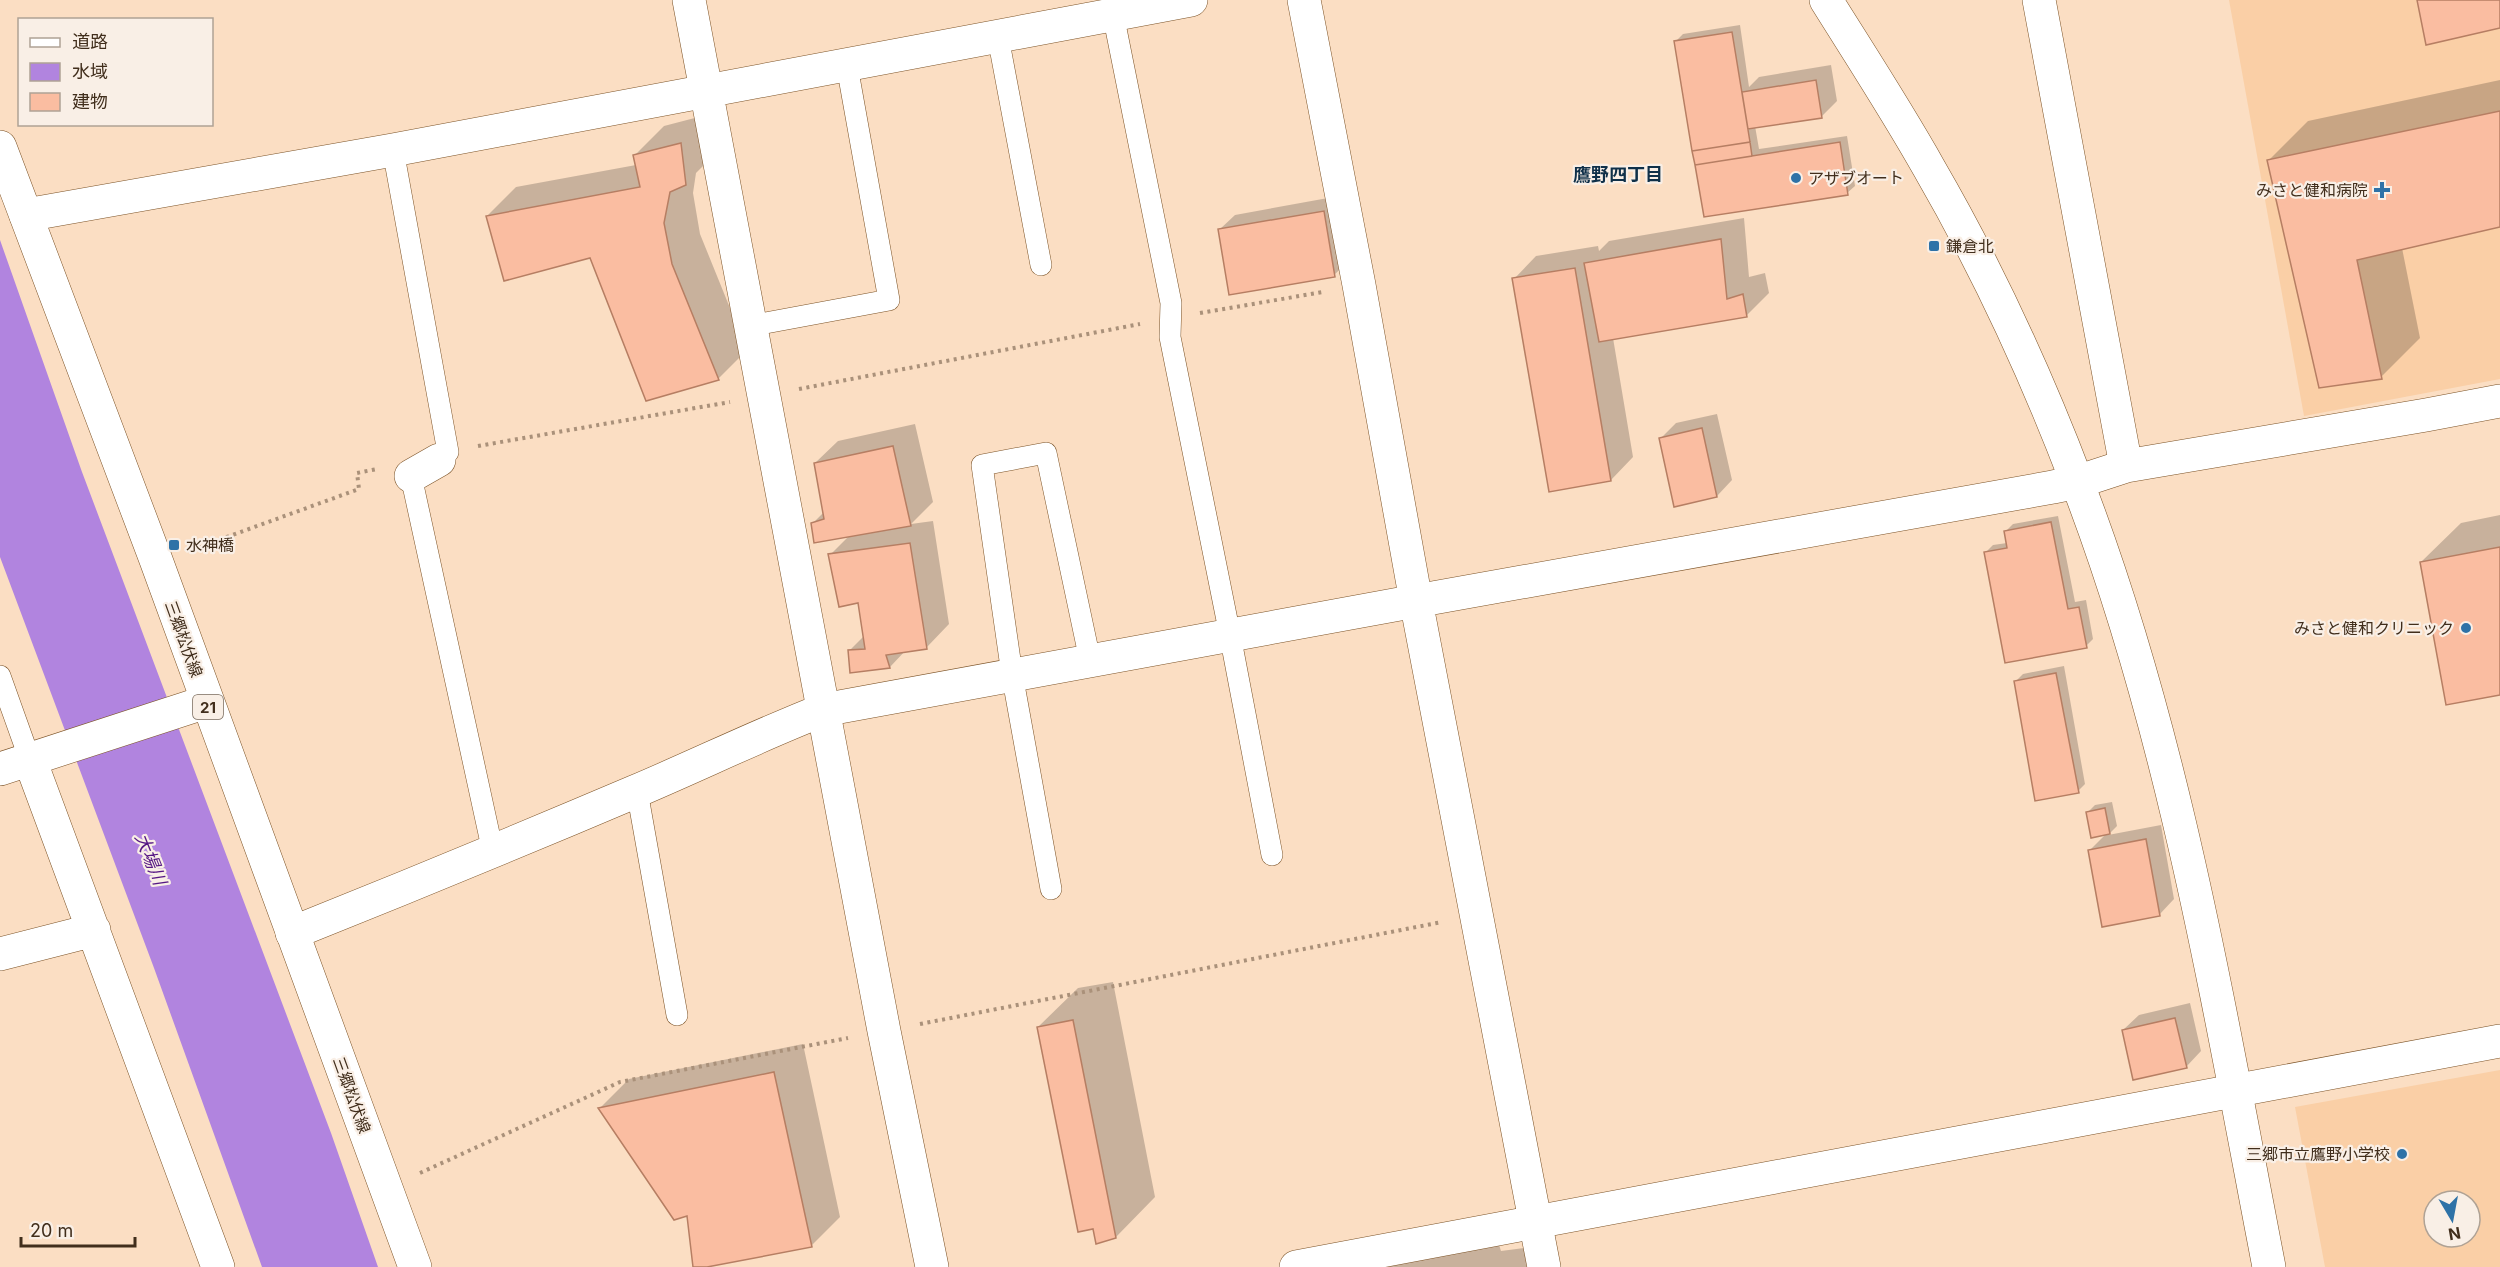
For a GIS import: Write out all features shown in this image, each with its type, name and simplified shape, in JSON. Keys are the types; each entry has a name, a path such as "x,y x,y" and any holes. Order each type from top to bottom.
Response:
{"street":[{"path":"689,0 884,1031 932,1267"},
{"path":"26,215 393,150 1191,0"},
{"path":"1304,0 1359,285 1416,601 1544,1267"},
{"path":"1826,0 1930,169 2006,313 2078,482 2133,647 2167,768 2193,883 2270,1267"},
{"path":"2039,0 2126,466"},
{"name":"三郷松伏線","path":"0,147 156,560 206,702 415,1267"},
{"path":"292,933 493,852 823,710 1230,634 2078,482 2126,466 2500,401"},
{"path":"411,476 439,460"},
{"path":"206,702 28,760 94,930 218,1267"},
{"path":"0,954 94,930"},
{"path":"1296,1267 2500,1041"}],"lane":[{"path":"1113,14 1171,303 1170,337 1272,855"},
{"path":"998,37 1041,265"},
{"path":"749,326 889,300 847,66"},
{"path":"393,150 448,452 439,460"},
{"path":"1051,889 1012,674 982,465 1046,453 1090,660"},
{"path":"411,476 493,852"},
{"path":"0,676 28,760"},
{"path":"637,791 677,1016"}],"path":[{"path":"415,1176 620,1082 1476,915"}],"shaded area":[{"name":"みさと健和病院","path":"2229,0 2500,0 2500,379 2304,416"},
{"name":"三郷市立鷹野小学校","path":"2500,1070 2500,1267 2325,1267 2295,1107"}],"water":[{"name":"大場川","path":"0,240 82,472 331,1133 378,1267 262,1267 154,968 0,557"}],"building":[{"path":"2417,0 2500,0 2500,28 2426,45"},
{"path":"1732,32 1750,142 1692,151 1674,41"},
{"path":"1816,80 1822,118 1748,129 1742,92"},
{"path":"2500,111 2500,227 2357,260 2382,379 2319,388 2267,160"},
{"path":"1750,142 1752,156 1695,165 1692,151"},
{"path":"1840,142 1848,195 1704,217 1695,165"},
{"path":"681,143 686,185 670,192 664,223 672,264 719,380 646,401 590,258 504,281 486,216 640,187 633,155"},
{"path":"1324,211 1335,277 1229,295 1218,229"},
{"path":"1721,239 1727,299 1743,294 1747,317 1599,342 1584,263"},
{"path":"1575,268 1611,481 1549,492 1512,278"},
{"path":"1702,428 1717,497 1674,507 1659,438"},
{"path":"893,446 911,526 814,543 811,523 824,519 814,463"},
{"path":"2051,522 2068,609 2079,607 2087,648 2005,663 1984,552 2007,548 2004,531"},
{"path":"910,543 927,649 886,655 890,668 850,673 848,650 865,649 858,603 839,607 828,554"},
{"name":"みさと健和クリニック","path":"2500,547 2500,695 2446,705 2420,562"},
{"path":"2056,673 2079,793 2035,801 2014,681"},
{"path":"2105,808 2110,834 2091,838 2086,812"},
{"path":"2146,839 2160,916 2102,927 2088,850"},
{"path":"2175,1018 2187,1068 2133,1080 2122,1030"},
{"path":"1073,1020 1116,1238 1096,1244 1093,1229 1078,1232 1037,1027"},
{"path":"774,1072 812,1247 707,1267 693,1267 687,1216 674,1220 598,1108"}],"place":[{"name":"アザブオート","path":"1796,178"},
{"name":"みさと健和病院","path":"2382,190"},
{"name":"鎌倉北","path":"1934,246"},
{"name":"水神橋","path":"174,545"},
{"name":"みさと健和クリニック","path":"2466,628"},
{"name":"三郷市立鷹野小学校","path":"2402,1154"}],"district":[{"name":"鷹野四丁目","path":"1618,174"}]}
